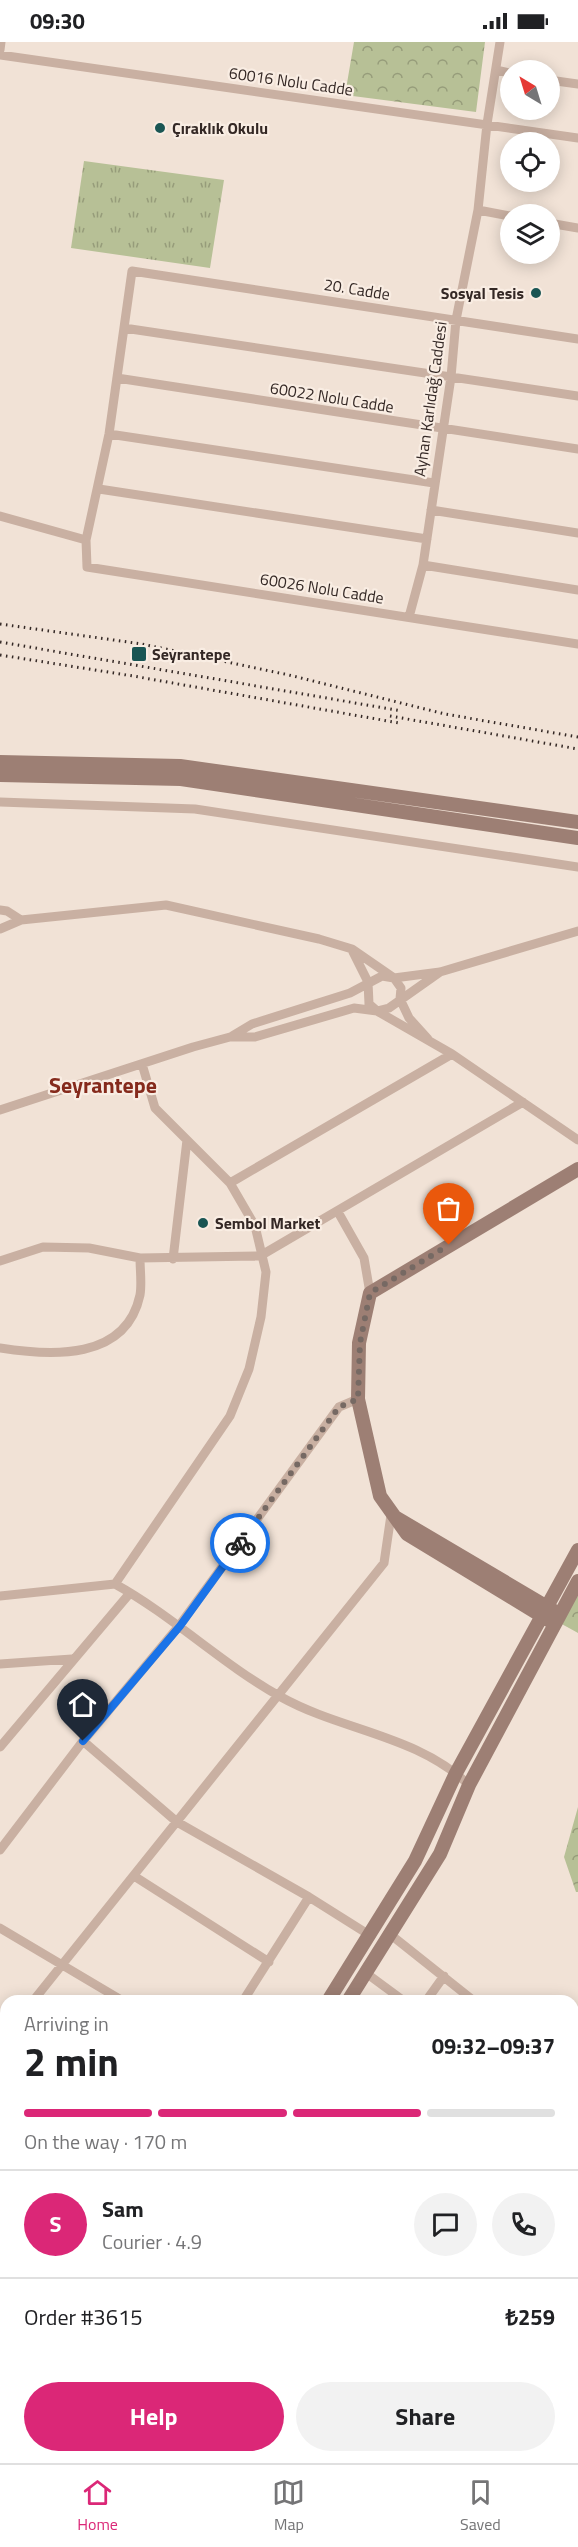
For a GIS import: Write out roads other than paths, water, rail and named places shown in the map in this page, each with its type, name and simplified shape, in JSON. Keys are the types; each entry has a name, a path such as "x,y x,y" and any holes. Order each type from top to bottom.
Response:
{"street":[{"path":"0,50 1,42"},
{"name":"Ayhan Karlıdağ Caddesi","path":"409,617 423,565 441,429 451,376 456,320 478,210 487,124 500,42"},
{"name":"60016 Nolu Cadde","path":"0,55 578,138"},
{"path":"496,70 500,71"},
{"path":"560,82 578,84"},
{"path":"478,210 500,214"},
{"path":"560,225 578,228"},
{"name":"20. Cadde","path":"124,328 132,271 578,339"},
{"path":"0,516 86,540 99,489 109,434 124,328 578,396"},
{"name":"60022 Nolu Cadde","path":"117,378 578,449"},
{"path":"109,434 434,483"},
{"path":"99,489 426,539"},
{"path":"431,510 578,534"},
{"name":"60026 Nolu Cadde","path":"86,540 87,567 578,644"},
{"path":"423,565 578,590"},
{"path":"0,762 180,766 578,822"},
{"path":"0,775 181,779 578,838"},
{"path":"0,801 195,809 578,867"},
{"path":"0,929 21,920 166,905 319,939 351,949 394,978 401,988 400,999 409,1018 428,1039"},
{"path":"0,910 7,911 21,920"},
{"path":"0,1110 230,1037 252,1024 351,993 382,976 394,978 440,972 578,931"},
{"path":"351,949 368,982 369,1004 377,1011 452,1054 578,1140"},
{"path":"230,1037 255,1037 354,1008 377,1011 389,1008 440,972"},
{"path":"230,1183 452,1054"},
{"path":"115,1584 230,1416 249,1369 261,1317 266,1272 260,1256 255,1226 230,1183 155,1108 141,1064"},
{"path":"0,1261 43,1247 89,1248 140,1258 260,1256 523,1102"},
{"path":"173,1259 187,1140"},
{"path":"370,1293 575,1174"},
{"path":"338,1212 364,1258 370,1293 360,1343 358,1399 380,1496 391,1515 407,1534 558,1619"},
{"path":"0,1348 50,1353 80,1351 105,1343 123,1329 133,1315 140,1294 140,1258"},
{"path":"0,1850 83,1741 180,1626 339,1407 358,1399"},
{"path":"38,1995 384,1563 391,1515"},
{"path":"332,1995 371,1936 415,1861 456,1773 578,1550"},
{"path":"352,1995 392,1935 440,1854 469,1785 578,1581"},
{"path":"0,1596 115,1584 180,1626 279,1696 309,1711 418,1749 456,1773 469,1785"},
{"path":"0,1747 130,1593"},
{"path":"0,1664 72,1659"},
{"path":"83,1741 177,1822 309,1897 371,1936"},
{"path":"134,1876 269,1962"},
{"path":"247,1995 309,1897"},
{"path":"0,1928 113,1995"},
{"path":"392,1935 467,1995"},
{"path":"366,1972 396,1995"},
{"path":"430,1995 444,1976"}],"railway":[{"path":"0,624 142,644 289,675 445,714 578,737"},
{"path":"0,642 402,711"},
{"path":"0,655 399,723"},
{"path":"390,716 578,749"}],"place":[{"name":"Çıraklık Okulu","path":"160,128"},
{"name":"Sosyal Tesis","path":"536,293"},
{"name":"Seyrantepe","path":"139,654"},
{"name":"Sembol Market","path":"203,1223"}],"district":[{"name":"Seyrantepe","path":"103,1085"}]}
